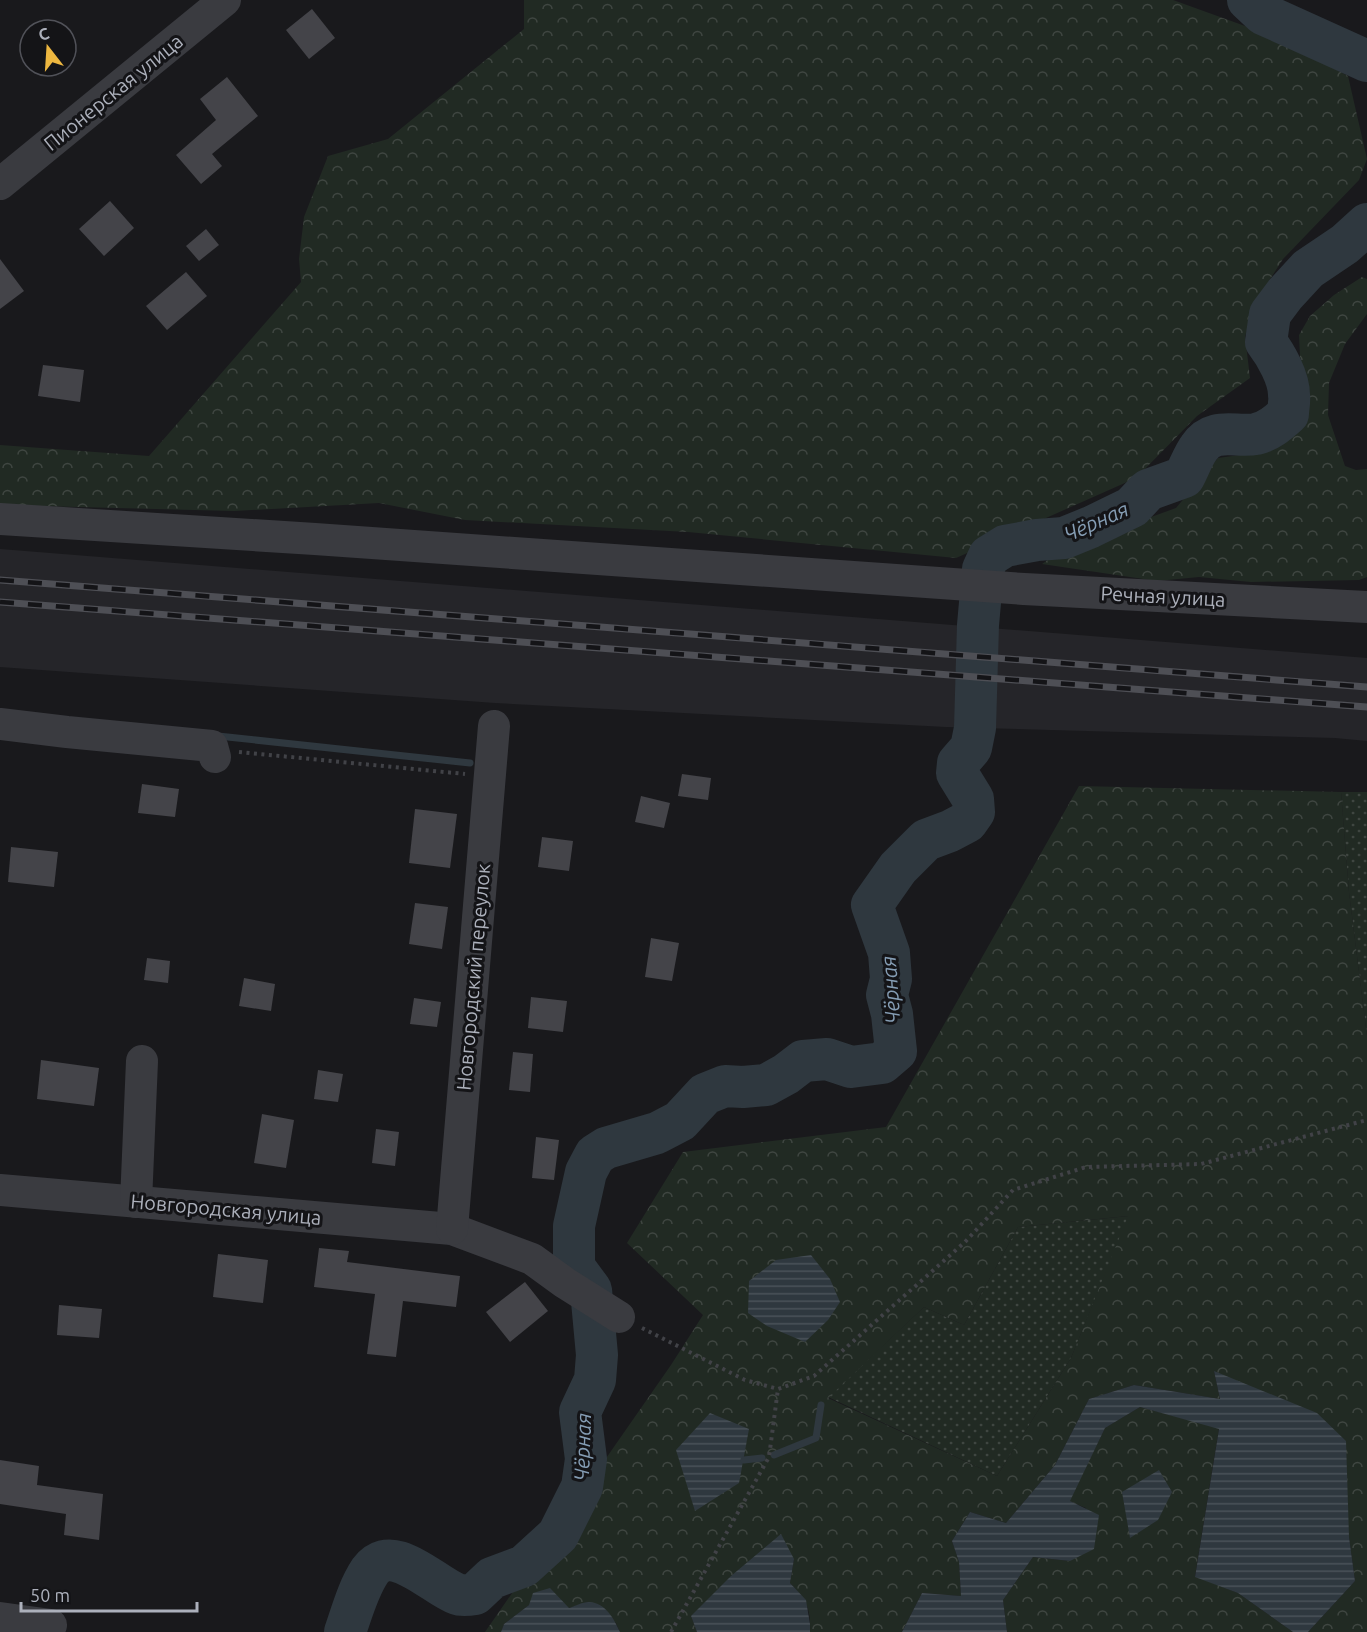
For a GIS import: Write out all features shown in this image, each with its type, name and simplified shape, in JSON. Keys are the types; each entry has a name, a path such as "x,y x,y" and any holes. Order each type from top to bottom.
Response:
{"street":[{"name":"Пионерская улица","path":"0,184 225,0"},
{"name":"Речная улица","path":"0,519 1024,589 1367,607"},
{"path":"0,724 214,752"},
{"name":"Новгородский переулок","path":"452,1229 494,726"},
{"path":"136,1202 142,1061"},
{"name":"Новгородская улица","path":"0,1190 452,1229 532,1259 619,1317"},
{"path":"0,1618 51,1624"}],"path":[{"path":"214,752 221,750 467,774 488,799"},
{"path":"619,1317 745,1380 778,1389 814,1376 965,1242 1013,1190 1086,1167 1201,1164 1367,1120"},
{"path":"671,1632 769,1457 778,1389"}],"shaded area":[{"path":"0,549 1367,658 1367,741 1335,738 946,727 495,703 0,667"},
{"path":"811,1255 830,1279 840,1302 828,1320 805,1342 767,1326 748,1313 749,1281 776,1260"},
{"path":"1214,1371 1317,1413 1346,1441 1349,1537 1355,1581 1308,1632 1293,1632 1238,1593 1195,1577 1219,1429 1140,1407 1105,1428 1070,1501 1099,1515 1094,1549 1070,1561 1033,1557 1003,1600 1007,1632 902,1632 922,1593 961,1596 959,1562 952,1541 970,1512 1006,1523 1055,1465 1089,1399 1134,1385 1220,1399"},
{"path":"710,1413 749,1429 739,1483 695,1511 676,1450"},
{"path":"1159,1470 1172,1492 1158,1520 1130,1538 1122,1492"},
{"path":"781,1534 794,1559 790,1583 806,1600 810,1632 697,1632 691,1616 731,1576"},
{"path":"550,1588 569,1608 587,1602 600,1605 612,1617 620,1632 501,1632 504,1624 529,1605 533,1593"}],"green space":[{"path":"524,0 1173,0 1273,36 1348,76 1367,159 1359,180 1283,259 1260,295 1245,336 1250,378 1197,416 1136,478 956,558 688,532 465,520 379,503 234,511 0,505 0,445 149,456 301,282 299,259 304,217 328,156 388,139 524,29"},
{"path":"1362,277 1367,279 1367,314 1345,344 1329,383 1328,415 1345,466 1356,470 1367,469 1367,577 1359,580 1251,582 1199,577 1157,581 1042,564 1063,549 1176,508 1218,458 1261,452 1291,438 1296,430 1302,398 1299,335 1310,316 1334,295"},
{"path":"1079,786 1341,792 1349,892 1367,1036 1367,1632 1308,1632 1355,1581 1349,1537 1214,1371 1220,1399 1134,1385 1089,1399 1055,1465 1006,1523 970,1512 952,1541 959,1562 961,1596 922,1593 902,1632 810,1632 810,1616 806,1604 790,1583 794,1559 691,1616 697,1632 620,1632 616,1623 588,1602 569,1608 529,1605 504,1624 501,1632 485,1632 671,1365 703,1315 627,1243 683,1152 886,1127","holes":["1128,1216 1071,1358 997,1476 828,1398 924,1307 964,1325 1018,1227"]},
{"path":"1341,792 1367,792 1367,1036 1349,892"},
{"path":"1129,1216 1071,1358 997,1476 828,1397 924,1307 964,1325 1018,1227"},
{"path":"1140,1407 1219,1428 1195,1576 1238,1593 1293,1632 1007,1632 1003,1600 1033,1557 1070,1561 1086,1508 1069,1501 1105,1428"}],"building":[{"path":"312,9 335,38 309,59 286,30"},
{"path":"227,77 258,116 212,154 222,166 201,184 176,155 216,120 200,99"},
{"path":"110,201 134,228 104,256 79,229"},
{"path":"206,229 219,245 199,261 186,246"},
{"path":"0,259 24,291 0,309"},
{"path":"186,272 207,296 167,330 146,306"},
{"path":"43,365 84,370 80,402 38,396"},
{"path":"682,774 711,778 708,800 678,796"},
{"path":"142,784 179,789 175,817 138,813"},
{"path":"641,796 670,803 664,828 635,822"},
{"path":"415,809 457,814 450,868 409,863"},
{"path":"542,837 573,841 569,871 538,867"},
{"path":"11,847 58,852 54,887 8,882"},
{"path":"415,903 448,907 442,949 409,944"},
{"path":"651,938 679,943 672,981 645,977"},
{"path":"147,958 170,961 168,983 144,980"},
{"path":"244,978 275,984 271,1011 239,1006"},
{"path":"531,997 567,1001 563,1032 528,1028"},
{"path":"414,998 441,1002 437,1027 410,1024"},
{"path":"513,1052 533,1054 530,1092 509,1090"},
{"path":"41,1060 99,1068 94,1106 37,1099"},
{"path":"318,1070 343,1074 338,1102 314,1099"},
{"path":"262,1114 294,1120 286,1168 254,1163"},
{"path":"376,1129 399,1132 395,1166 372,1163"},
{"path":"536,1137 559,1140 554,1180 532,1178"},
{"path":"319,1248 349,1251 347,1262 460,1276 456,1307 403,1301 396,1357 367,1354 375,1294 314,1287"},
{"path":"218,1254 268,1260 263,1303 213,1297"},
{"path":"525,1282 548,1311 510,1342 486,1312"},
{"path":"59,1305 102,1309 99,1338 57,1335"},
{"path":"0,1460 39,1466 37,1485 103,1494 99,1540 64,1535 66,1514 0,1504"}],"waterway":[{"name":"Чёрная","path":"1248,0 1263,14 1367,61"},
{"name":"Чёрная","path":"345,1632 362,1585 370,1571 379,1563 390,1560 401,1563 457,1594 475,1594 492,1578 524,1566 558,1535 582,1487 586,1459 580,1412 595,1380 597,1355 591,1290 574,1267 574,1226 586,1172 595,1155 606,1148 657,1133 680,1121 705,1094 725,1086 766,1085 803,1061 827,1059 851,1067 882,1063 896,1051 892,1014 887,995 891,979 889,953 872,905 898,868 926,840 967,822 974,812 973,799 957,773 958,763 971,748 975,728 978,625 983,569 989,556 1005,546 1064,538 1091,527 1132,507 1148,490 1184,477 1199,448 1211,437 1261,433 1288,414 1287,381 1274,353 1266,342 1270,314 1308,269 1345,244 1367,224"},
{"path":"218,736 470,763"},
{"path":"774,1455 816,1438 821,1405"},
{"path":"744,1460 762,1458"}],"railway":[{"path":"0,580 1367,687"},
{"path":"0,602 1367,707"}]}
